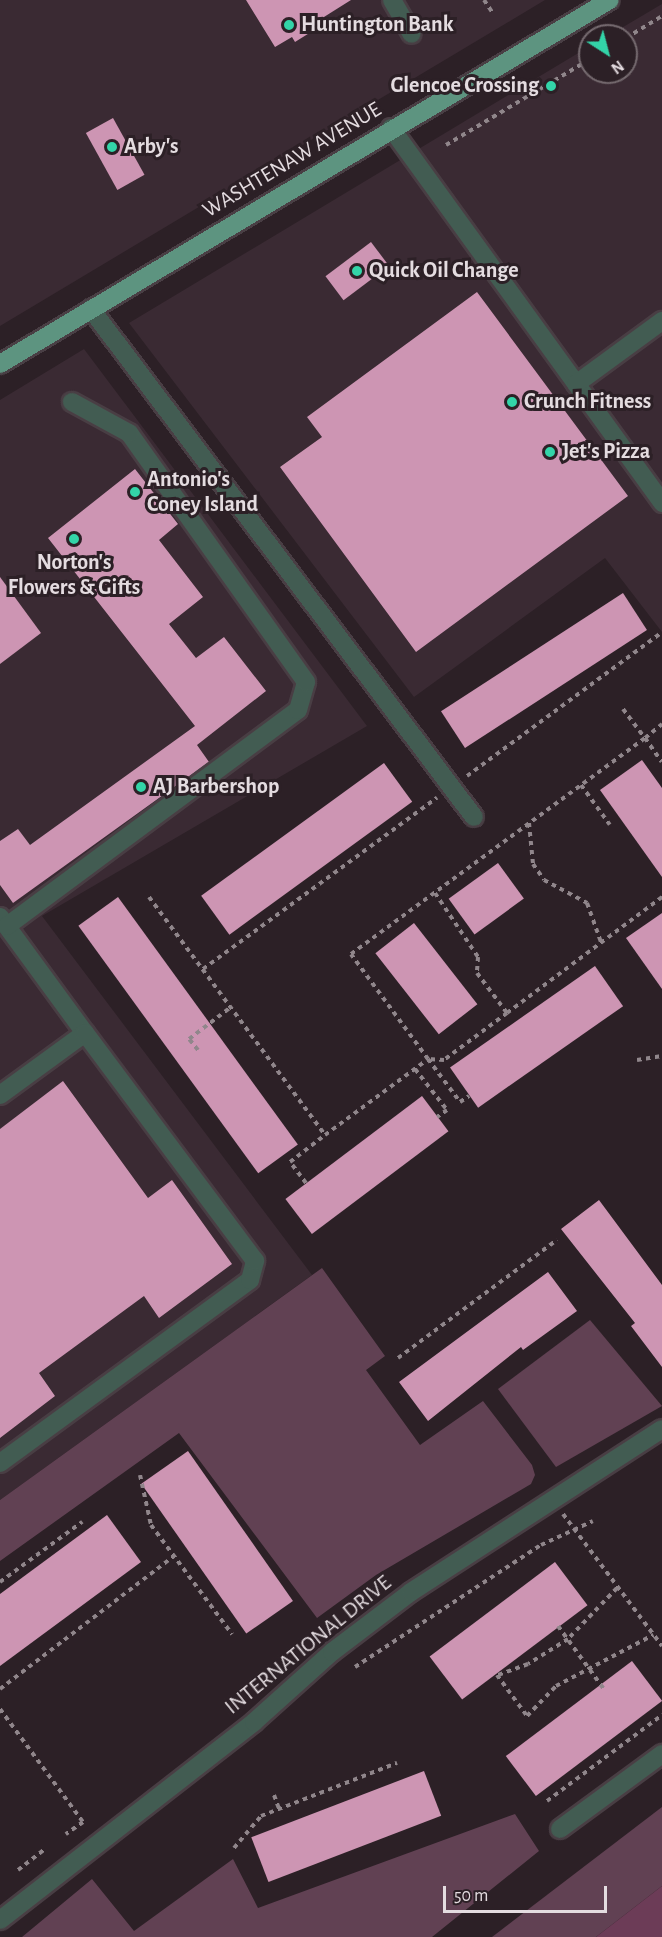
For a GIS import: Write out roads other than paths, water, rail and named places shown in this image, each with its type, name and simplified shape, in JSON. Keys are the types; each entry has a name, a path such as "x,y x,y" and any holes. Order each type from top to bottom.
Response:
{"main road":[{"name":"WASHTENAW AVENUE","path":"0,364 391,128 610,0"}],"street":[{"path":"392,0 412,34"},
{"path":"391,128 662,502"},
{"path":"91,309 474,817"},
{"path":"576,384 662,321"},
{"path":"0,1463 250,1280 255,1261 3,922 298,710 306,682 129,433 72,402"},
{"path":"0,1095 84,1033"},
{"name":"INTERNATIONAL DRIVE","path":"0,1920 254,1722 332,1652 411,1592 662,1429"},
{"path":"560,1829 662,1754"}],"place":[{"name":"Huntington Bank","path":"289,25"},
{"name":"Glencoe Crossing","path":"551,86"},
{"name":"Arby's","path":"112,147"},
{"name":"Quick Oil Change","path":"357,271"},
{"name":"Crunch Fitness","path":"512,402"},
{"name":"Jet's Pizza","path":"550,452"},
{"name":"Antonio's Coney Island","path":"135,492"},
{"name":"Norton's Flowers & Gifts","path":"74,539"},
{"name":"AJ Barbershop","path":"141,787"}]}
